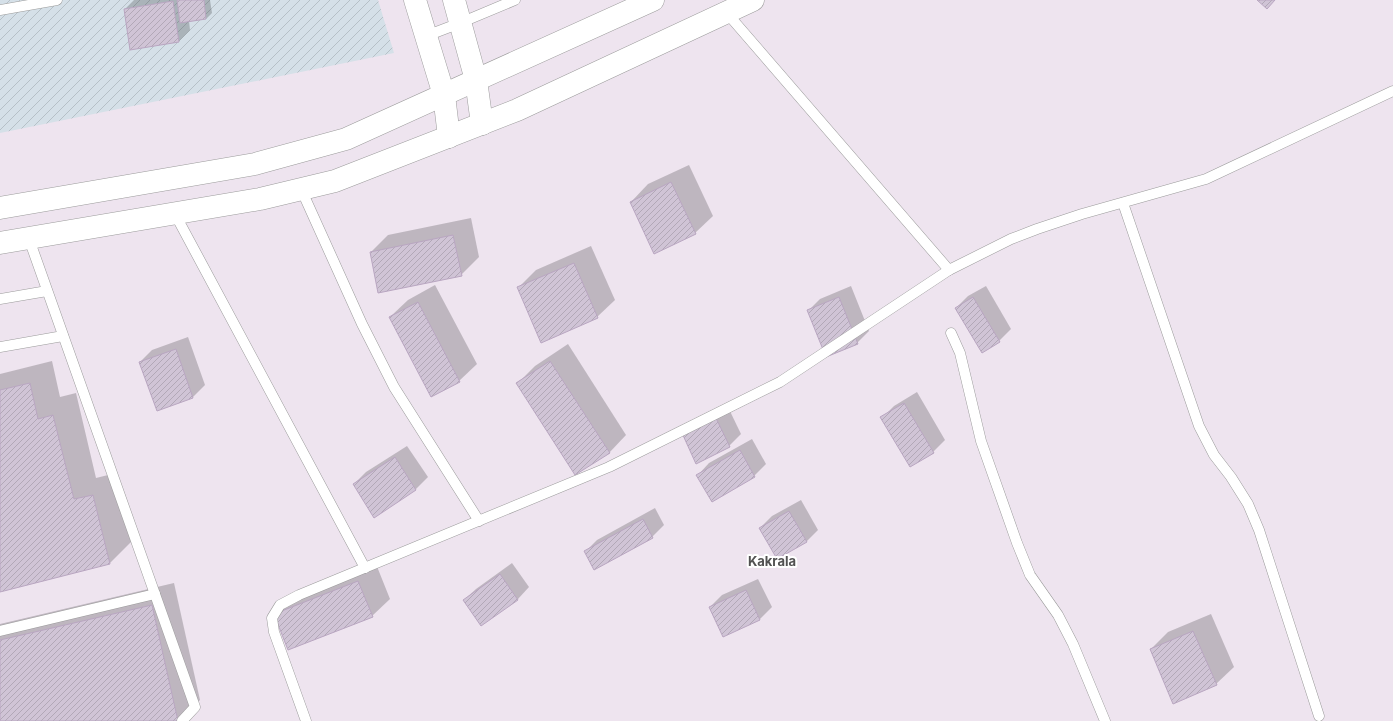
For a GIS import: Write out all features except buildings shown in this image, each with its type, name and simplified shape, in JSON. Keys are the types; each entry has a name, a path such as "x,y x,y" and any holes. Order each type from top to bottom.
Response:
{"street":[{"path":"415,0 444,95 449,137"},
{"path":"454,0 476,80 482,124"},
{"path":"0,208 255,164 346,139 653,0"},
{"path":"0,243 260,199 335,181 517,110 753,0"}],"lane":[{"path":"0,10 57,0"},
{"path":"426,36 460,24 515,0"},
{"path":"726,12 949,270"},
{"path":"306,721 274,632 272,618 280,605 365,568 609,467 780,382 949,270 1011,239 1082,214 1206,179 1393,91"},
{"path":"301,189 362,324 394,387 479,521"},
{"path":"1123,203 1199,426 1214,455 1231,476 1248,504 1259,530 1319,716"},
{"path":"175,214 365,568"},
{"path":"28,238 195,707 182,721"},
{"path":"0,300 47,291"},
{"path":"951,333 960,353 980,441 1017,543 1030,575 1064,626 1105,721"},
{"path":"0,347 63,336"},
{"path":"0,631 155,594"}],"shaded area":[{"path":"0,0 378,0 394,53 0,133"}],"district":[{"name":"Kakrala","path":"772,561"}]}
